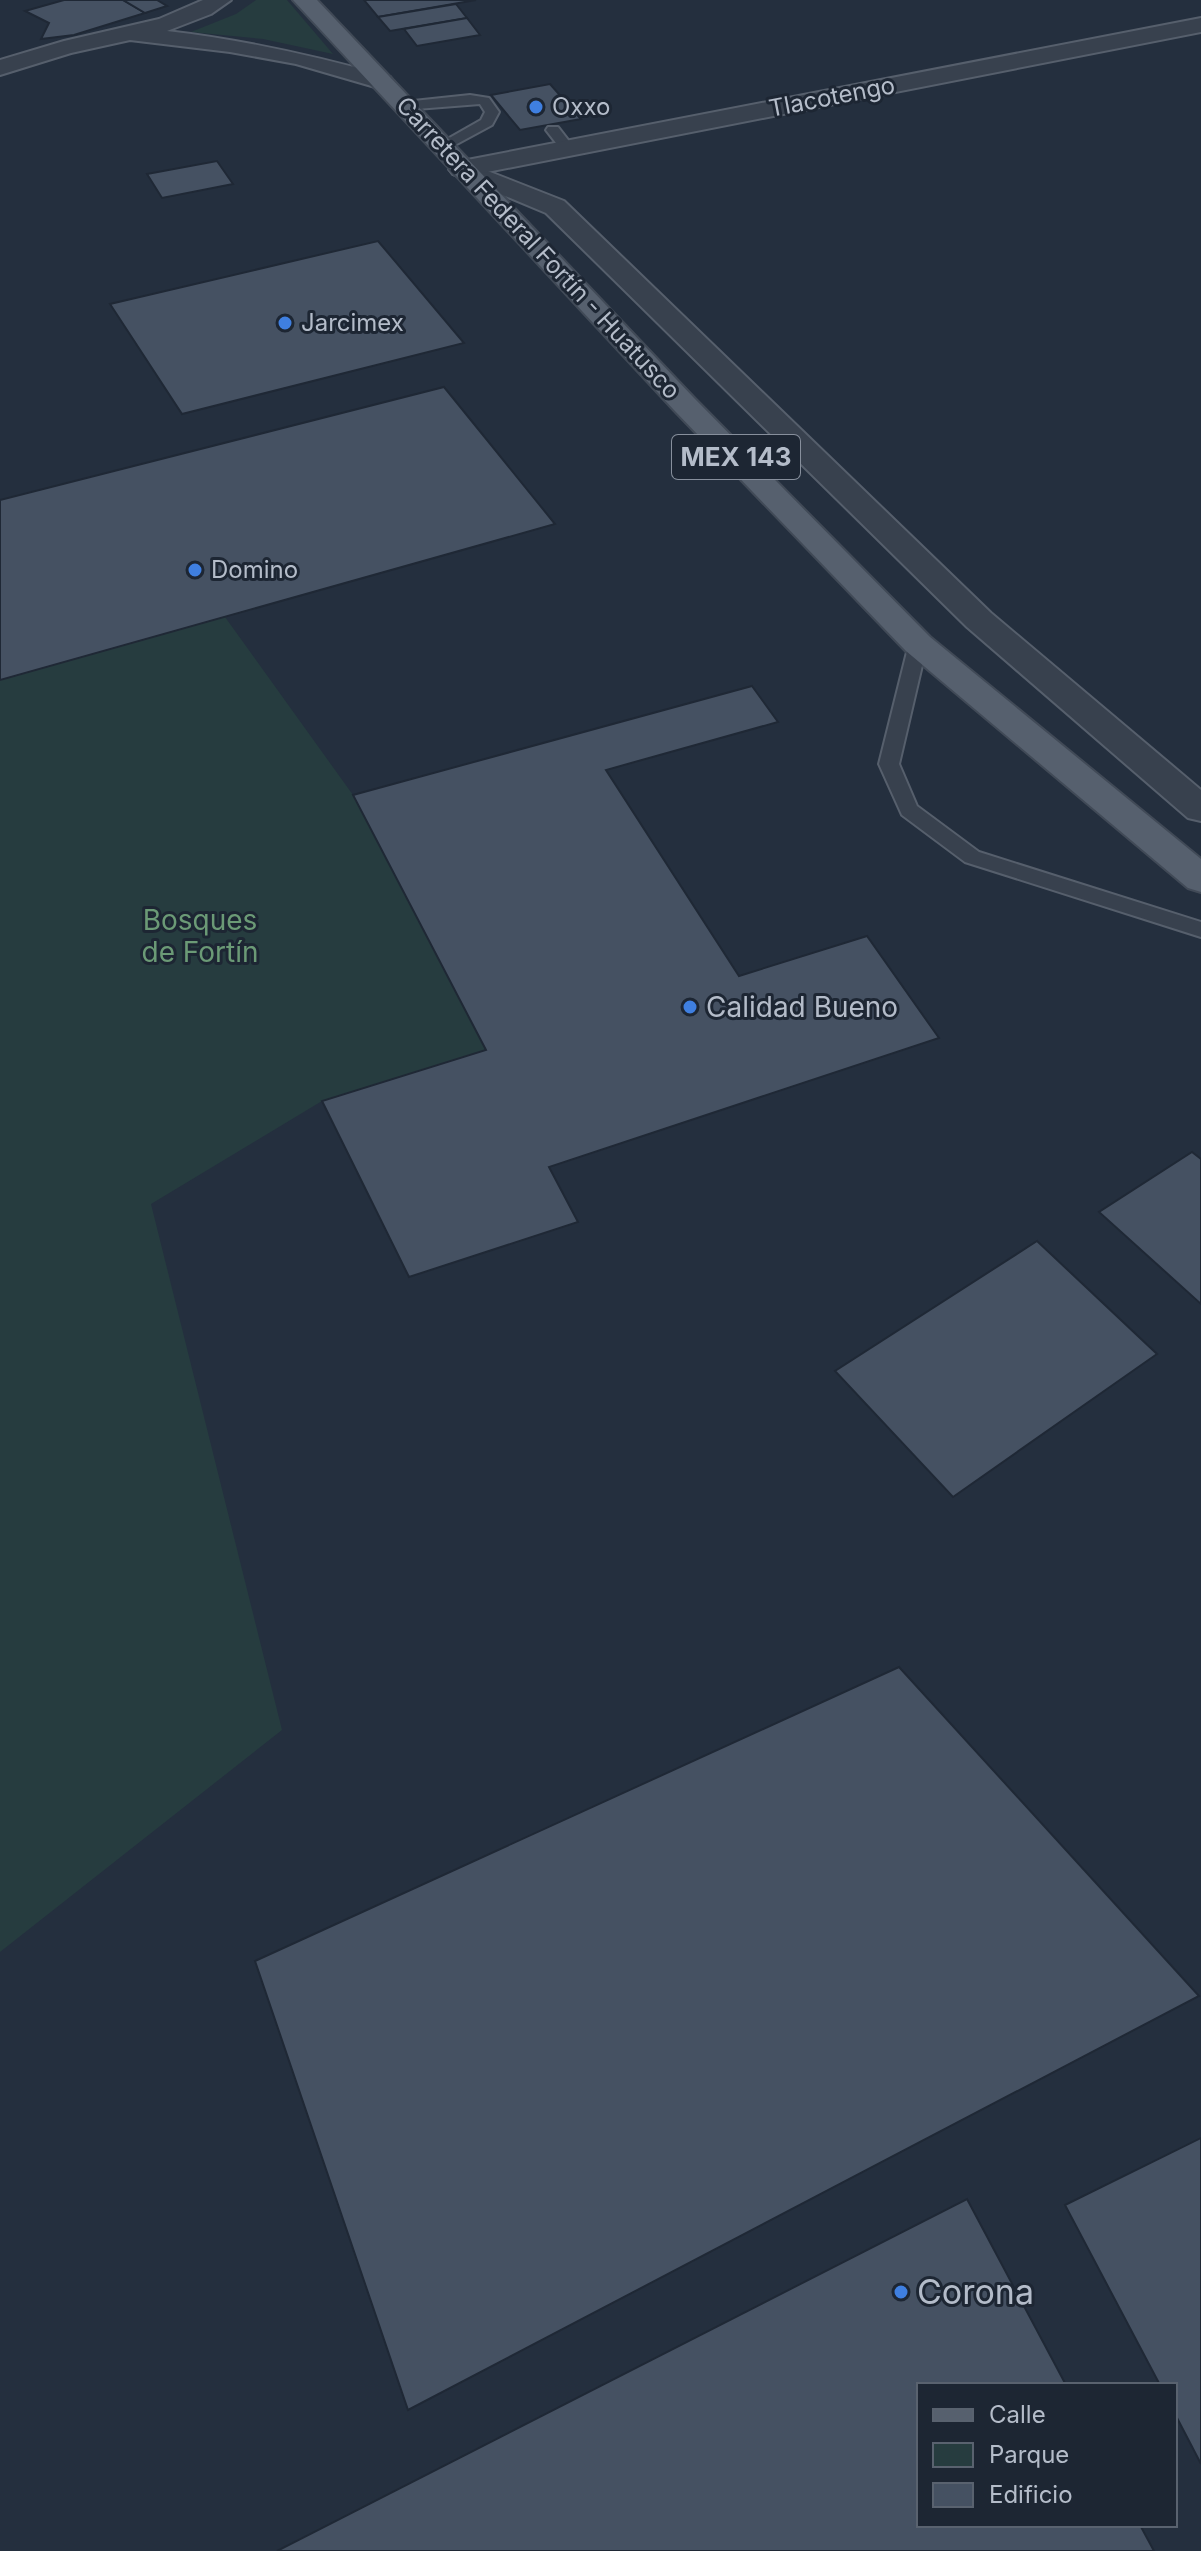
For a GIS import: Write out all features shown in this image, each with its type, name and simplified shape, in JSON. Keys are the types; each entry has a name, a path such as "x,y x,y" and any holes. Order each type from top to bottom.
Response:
{"main road":[{"name":"Carretera Federal Fortín - Huatusco","path":"304,0 684,404 918,644 1201,879"}],"street":[{"path":"0,68 71,47 133,34 203,10 220,0"},
{"name":"Tlacotengo","path":"452,159 1201,25"},
{"path":"133,34 230,45 299,58 382,82"},
{"path":"452,159 555,207 979,620 1201,809"}],"lane":[{"path":"404,106 470,99 484,101 492,112 487,122 452,159"},
{"path":"918,644 889,764 909,810 972,857 1201,930"}],"green space":[{"path":"256,0 287,0 333,54 263,39 191,32 236,14"},
{"name":"Bosques de Fortín","path":"225,617 353,795 486,1050 322,1101 151,1204 282,1730 0,1952 0,680"}],"building":[{"path":"64,0 123,0 145,13 74,35 41,39 49,23 25,11"},
{"path":"123,0 157,0 167,6 145,13"},
{"path":"364,0 476,0 378,17"},
{"path":"456,4 467,18 390,31 378,17"},
{"path":"467,18 480,35 417,46 404,29"},
{"name":"Oxxo","path":"550,84 581,119 520,130 491,95"},
{"path":"217,161 233,184 162,198 147,174"},
{"name":"Jarcimex","path":"378,241 464,343 182,414 110,304"},
{"name":"Domino","path":"444,387 555,524 0,680 0,500"},
{"name":"Calidad Bueno","path":"752,686 778,722 606,770 739,976 867,936 939,1038 549,1167 578,1222 409,1277 322,1101 486,1050 353,795"},
{"path":"1192,1152 1201,1159 1201,1304 1099,1212"},
{"path":"1037,1241 1157,1354 953,1497 835,1371"},
{"path":"899,1667 1199,1996 408,2410 255,1961"},
{"path":"1201,2138 1201,2464 1177,2418 1177,2383 1159,2383 1065,2205"},
{"name":"Corona","path":"967,2199 1065,2383 917,2383 917,2527 1141,2527 1154,2551 277,2551"}],"place":[{"name":"Oxxo","path":"536,107"},
{"name":"Jarcimex","path":"285,323"},
{"name":"Domino","path":"195,570"},
{"name":"Calidad Bueno","path":"690,1007"},
{"name":"Corona","path":"901,2292"}]}
